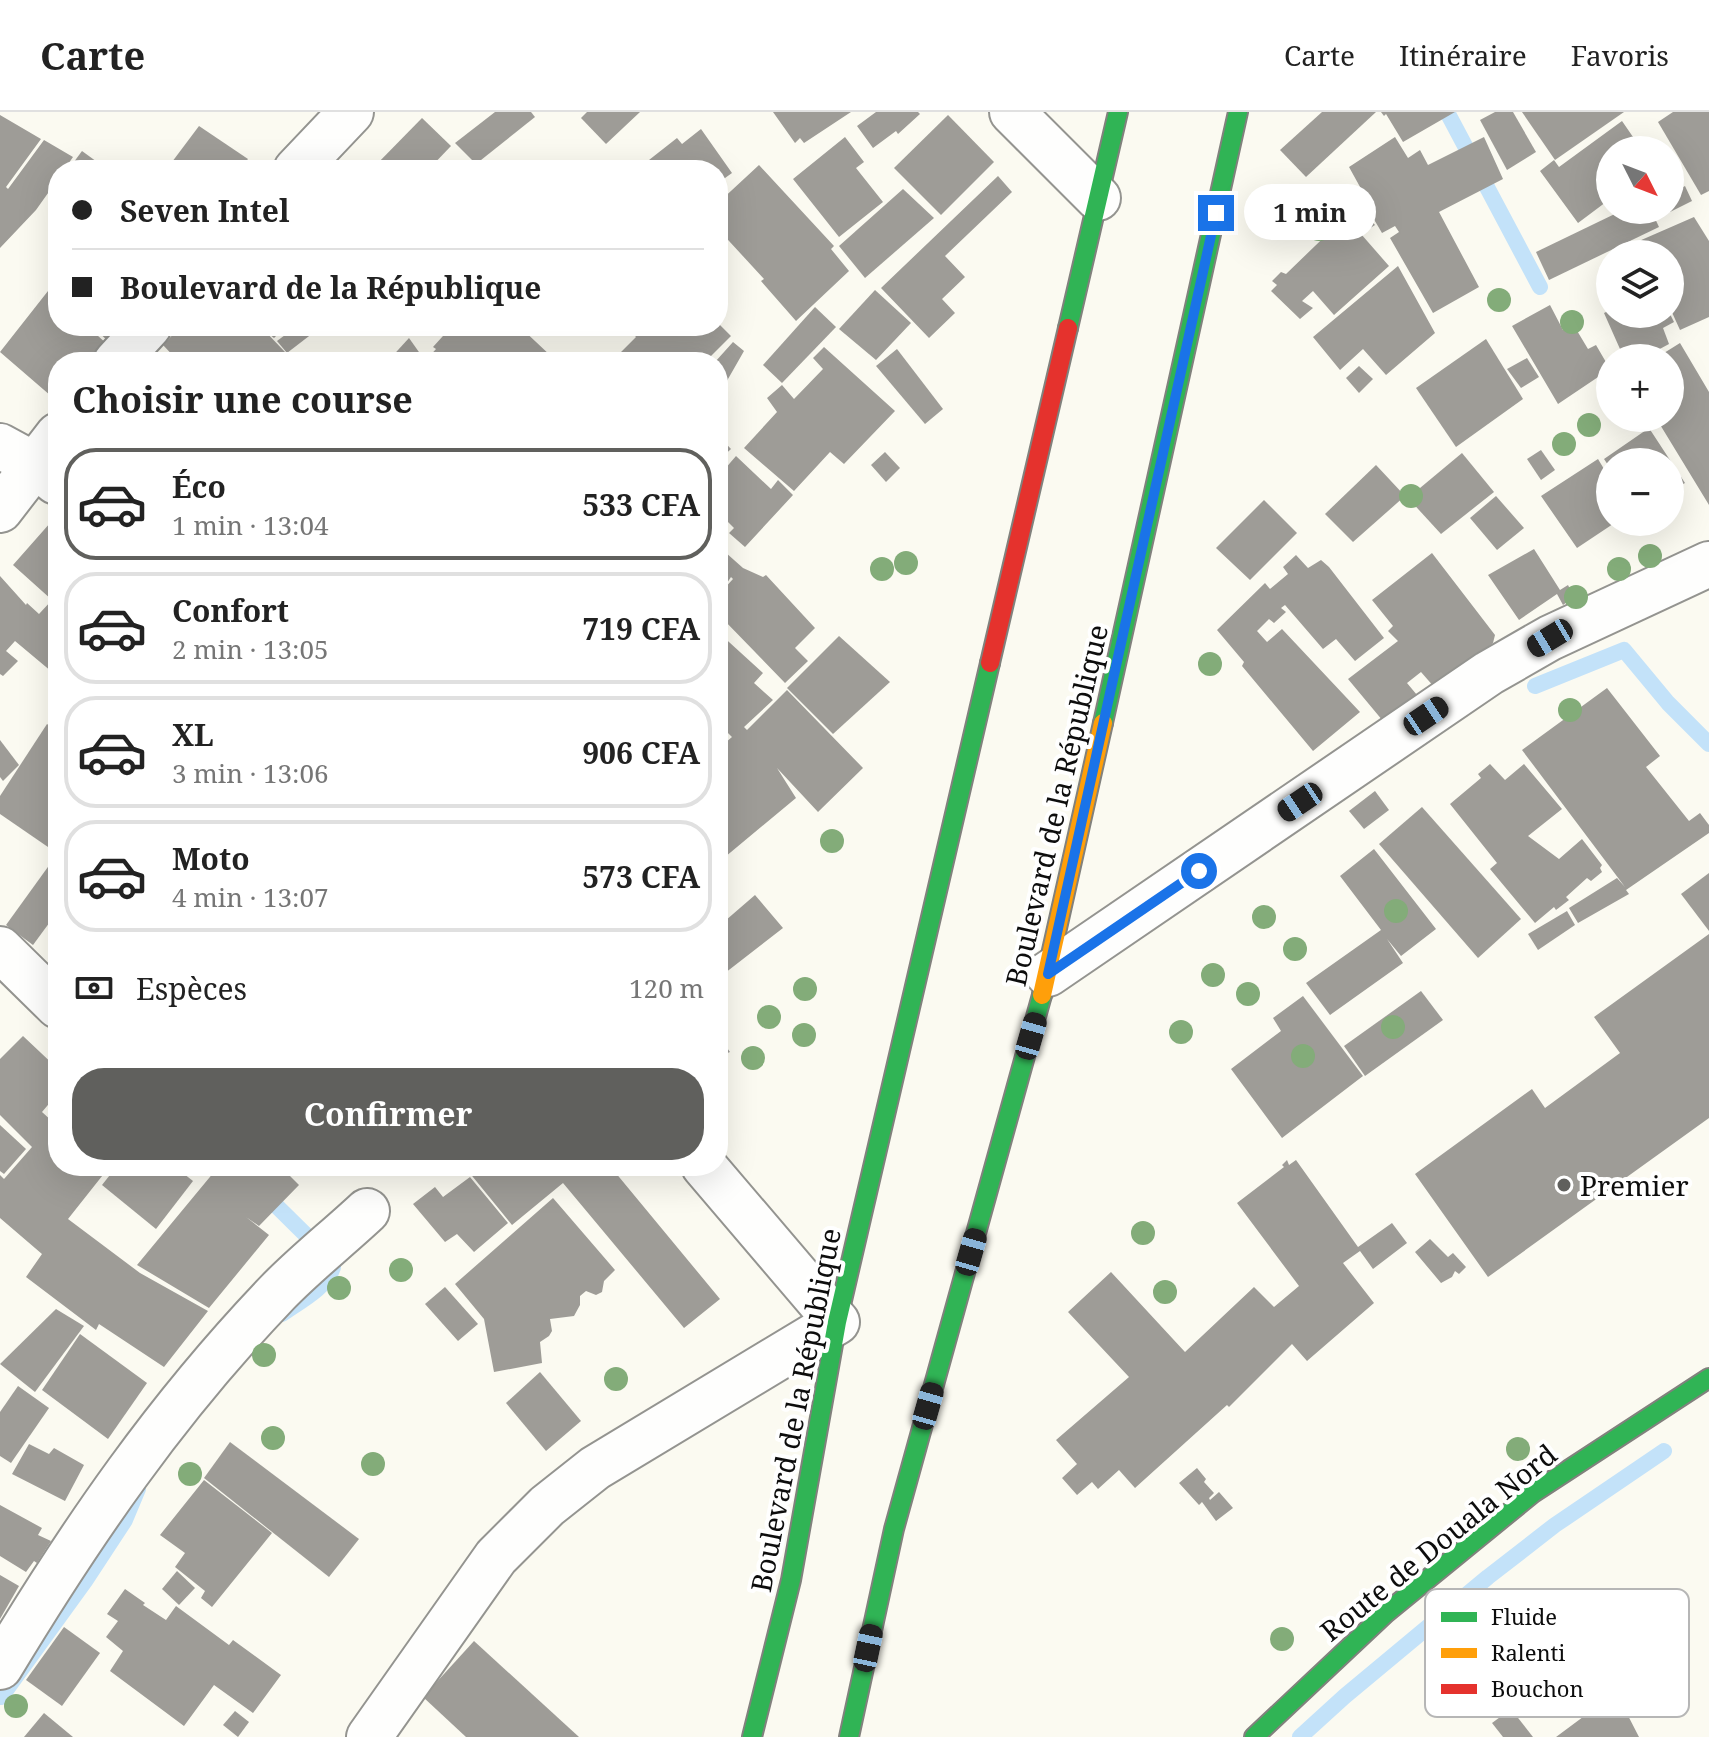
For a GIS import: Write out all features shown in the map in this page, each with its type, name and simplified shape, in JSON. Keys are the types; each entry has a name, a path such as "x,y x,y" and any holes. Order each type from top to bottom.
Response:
{"main road":[{"name":"Boulevard de la République","path":"752,1737 791,1580 837,1322 1118,112"},
{"name":"Boulevard de la République","path":"849,1737 894,1529 1048,974 1238,112"},
{"name":"Route de Douala Nord","path":"1254,1737 1386,1613 1533,1493 1709,1378"}],"street":[{"path":"305,160 351,112"},
{"path":"1012,112 1098,198"},
{"path":"125,352 140,336"},
{"path":"0,510 38,457"},
{"path":"1048,974 1489,673 1550,638 1709,564"},
{"path":"0,949 48,996"},
{"path":"369,1737 496,1557 547,1506 595,1468 837,1322 713,1176"},
{"path":"0,1667 60,1569 128,1469 188,1394 279,1292 367,1211"}],"building":[{"path":"495,112 531,112 535,117 481,160 472,160 455,143"},
{"path":"587,112 640,112 606,144 581,118"},
{"path":"773,112 851,112 804,143 800,138 795,143"},
{"path":"876,112 920,114 898,134 896,131 873,148 857,126"},
{"path":"1322,112 1376,112 1306,177 1280,150"},
{"path":"1381,112 1455,112 1403,142 1386,114 1384,116"},
{"path":"1495,112 1513,112 1536,152 1507,170 1480,120"},
{"path":"1522,112 1624,112 1555,160"},
{"path":"1673,112 1709,112 1709,191 1701,195 1684,166 1684,136 1666,136 1658,122"},
{"path":"0,115 41,139 6,187 8,189 44,140 73,157 71,160 48,160 48,193 0,248"},
{"path":"948,115 994,162 941,215 894,168"},
{"path":"422,118 451,146 438,160 381,160"},
{"path":"1622,121 1632,136 1601,136"},
{"path":"199,126 248,159 247,160 174,160"},
{"path":"701,129 723,160 649,160 677,138 682,144"},
{"path":"845,137 864,162 856,168 883,202 839,237 793,179"},
{"path":"1395,137 1408,158 1420,150 1428,165 1484,137 1503,179 1439,212 1479,287 1433,313 1390,238 1399,232 1395,226 1382,233 1349,167"},
{"path":"1596,140 1596,210 1578,223 1540,171 1554,160 1559,167"},
{"path":"82,151 94,160 75,160"},
{"path":"759,165 834,246 831,249 849,271 796,321 761,281 764,279 728,240 728,194"},
{"path":"998,176 1012,192 945,256 965,277 942,299 955,313 929,338 881,288"},
{"path":"1684,187 1692,201 1684,205"},
{"path":"903,189 934,218 865,278 839,246"},
{"path":"1358,204 1375,225 1361,234 1389,266 1334,315 1313,291 1302,301 1313,308 1300,319 1271,291 1277,285 1272,281 1281,272 1286,274 1345,217 1344,214"},
{"path":"1694,217 1709,241 1709,317 1680,330 1684,328 1684,240 1641,240 1684,224"},
{"path":"1596,223 1658,224 1659,227 1632,240 1596,240 1596,257 1549,280 1536,252"},
{"path":"1398,266 1435,333 1386,375 1363,349 1340,370 1313,337"},
{"path":"875,290 911,323 876,360 839,329"},
{"path":"48,291 48,336 98,336 108,345 102,352 48,352 48,393 0,352"},
{"path":"1550,305 1563,330 1573,324 1588,349 1596,345 1596,378 1558,404 1512,326"},
{"path":"815,307 836,327 782,383 763,365"},
{"path":"1611,328 1663,328 1669,344 1618,344"},
{"path":"728,333 731,336 715,352 621,352 636,337 728,336"},
{"path":"103,336 118,336 111,344"},
{"path":"172,336 270,336 285,352 170,352 163,345"},
{"path":"284,336 309,336 288,352 277,341"},
{"path":"443,336 530,336 547,352 433,352 436,349 433,347"},
{"path":"409,338 419,352 396,352"},
{"path":"1486,339 1523,399 1456,447 1416,388"},
{"path":"733,342 744,351 728,379 728,352 724,352"},
{"path":"824,347 895,411 844,464 830,452 794,491 744,448 777,412 767,398 782,385 794,399 823,369 813,358"},
{"path":"897,349 943,409 925,424 876,366"},
{"path":"1684,350 1709,392 1709,505 1684,464 1684,448 1674,448 1665,432 1684,432"},
{"path":"1527,358 1539,377 1521,388 1507,369"},
{"path":"1359,366 1373,379 1359,393 1346,378"},
{"path":"1643,432 1652,432 1662,448 1620,448"},
{"path":"1541,450 1555,470 1541,480 1527,459"},
{"path":"885,452 900,468 886,482 871,465"},
{"path":"1462,453 1494,492 1441,534 1408,498"},
{"path":"736,456 771,489 778,480 793,495 745,547 729,533 734,528 728,522 728,465"},
{"path":"1596,460 1596,535 1577,548 1541,496"},
{"path":"1376,465 1405,496 1353,542 1325,514"},
{"path":"1496,496 1524,528 1497,550 1470,518"},
{"path":"1264,500 1297,533 1250,580 1216,548"},
{"path":"48,525 48,596 13,565"},
{"path":"1534,549 1560,590 1568,585 1574,597 1563,605 1557,594 1519,620 1488,575"},
{"path":"1432,553 1495,635 1493,643 1435,688 1421,672 1407,683 1417,695 1383,721 1348,679 1398,641 1388,631 1393,626 1372,600"},
{"path":"728,555 743,568 763,577 766,575 815,628 795,648 808,661 785,683 728,624 728,584 733,579 731,577 728,582"},
{"path":"1296,555 1308,568 1321,560 1329,567 1384,638 1355,661 1336,639 1323,649 1285,605 1281,608 1286,612 1274,623 1269,619 1257,631 1267,642 1282,629 1360,712 1313,751 1242,666 1244,662 1217,630 1265,583 1270,589 1288,574 1283,567"},
{"path":"0,576 26,605 39,614 48,604 48,669 15,641 6,651 18,661 3,676 0,674"},
{"path":"839,636 890,682 833,734 787,688"},
{"path":"728,641 763,673 754,683 773,700 744,727 747,730 787,690 863,768 818,812 777,768 796,798 728,855 728,740 732,737 728,733"},
{"path":"1607,688 1660,756 1646,767 1689,821 1700,813 1709,825 1709,833 1626,890 1629,894 1578,923 1569,908 1617,878 1625,887 1522,750"},
{"path":"47,724 48,847 0,814 0,796"},
{"path":"0,740 19,765 3,781 0,777"},
{"path":"1490,764 1505,780 1524,764 1562,809 1528,836 1559,859 1582,839 1602,865 1602,872 1591,881 1587,878 1566,897 1569,900 1556,910 1554,907 1535,923 1490,869 1497,863 1450,804 1481,778 1478,774"},
{"path":"1375,791 1389,810 1364,829 1349,811"},
{"path":"1422,807 1521,919 1478,958 1379,844"},
{"path":"1374,849 1436,929 1401,956 1387,939 1403,963 1330,1015 1306,983 1381,930 1340,876"},
{"path":"48,867 48,925 33,945 6,925"},
{"path":"1709,873 1709,931 1681,894"},
{"path":"755,895 783,928 728,971 728,918"},
{"path":"1567,911 1575,925 1538,950 1528,934"},
{"path":"1709,934 1709,1118 1488,1277 1415,1174 1532,1089 1545,1108 1620,1053 1594,1017"},
{"path":"1421,991 1443,1020 1365,1076 1344,1046"},
{"path":"1303,996 1363,1076 1282,1138 1231,1069 1281,1031 1273,1018"},
{"path":"23,1036 48,1060 48,1105 42,1112 48,1117 48,1176 102,1176 68,1219 140,1273 208,1311 164,1367 99,1324 96,1330 26,1277 42,1254 0,1218 0,1175 4,1179 32,1147 0,1115 0,1059"},
{"path":"0,1125 26,1149 4,1174 0,1171"},
{"path":"1287,1160 1289,1165 1296,1160 1358,1247 1392,1223 1407,1243 1373,1269 1360,1251 1343,1263 1374,1303 1307,1361 1292,1344 1229,1407 1227,1405 1135,1488 1119,1470 1098,1489 1092,1482 1077,1495 1062,1478 1077,1464 1056,1440 1129,1377 1068,1312 1111,1272 1185,1352 1254,1287 1274,1307 1299,1286 1237,1203 1284,1167 1282,1165"},
{"path":"109,1176 187,1176 193,1181 156,1229 102,1185"},
{"path":"211,1176 290,1176 299,1185 259,1226 246,1217 269,1235 209,1308 137,1265"},
{"path":"472,1176 618,1176 720,1299 684,1328 563,1183 512,1225"},
{"path":"470,1177 508,1223 474,1252 457,1234 445,1242 413,1204 435,1187 443,1197"},
{"path":"553,1198 615,1270 604,1281 602,1292 596,1295 586,1291 580,1296 580,1305 574,1316 550,1319 552,1331 540,1342 542,1363 494,1372 484,1319 455,1284"},
{"path":"1430,1239 1448,1257 1453,1253 1466,1267 1459,1274 1455,1271 1452,1277 1441,1283 1415,1252"},
{"path":"445,1287 478,1324 458,1341 425,1304"},
{"path":"56,1309 84,1326 35,1392 0,1364"},
{"path":"80,1334 147,1383 108,1439 42,1390"},
{"path":"540,1372 581,1421 546,1451 506,1403"},
{"path":"18,1386 49,1408 11,1463 0,1456 0,1412"},
{"path":"230,1442 359,1539 329,1577 204,1478"},
{"path":"29,1444 49,1454 54,1448 84,1465 65,1501 12,1474"},
{"path":"1197,1468 1214,1493 1210,1500 1219,1492 1233,1508 1216,1521 1202,1502 1199,1505 1179,1483"},
{"path":"204,1480 272,1533 212,1607 201,1598 205,1591 175,1567 185,1553 160,1535"},
{"path":"0,1505 42,1528 38,1535 51,1541 37,1563 34,1561 26,1572 0,1556"},
{"path":"177,1571 195,1588 179,1605 162,1589"},
{"path":"0,1575 19,1586 0,1619"},
{"path":"125,1589 166,1620 176,1606 229,1645 233,1640 281,1675 253,1713 214,1685 184,1726 110,1671 123,1651 106,1637 118,1621 107,1614"},
{"path":"64,1627 100,1653 62,1706 26,1680"},
{"path":"474,1641 579,1737 466,1737 423,1697"},
{"path":"235,1711 249,1722 238,1737 223,1725"},
{"path":"44,1713 73,1737 24,1737"},
{"path":"1500,1717 1517,1717 1533,1737 1503,1737 1492,1723"},
{"path":"1583,1717 1629,1717 1639,1737 1556,1737"}],"waterway":[{"path":"1447,112 1540,287"},
{"path":"1535,686 1624,650 1668,703 1709,744"},
{"path":"246,1176 310,1239"},
{"path":"282,1314 325,1281 333,1267 327,1259"},
{"path":"1474,1589 1555,1525 1664,1451"},
{"path":"1,1697 85,1581 125,1520 138,1489"},
{"path":"1300,1737 1425,1629"}],"traffic: fast":[{"path":"1068,328 1118,112"},
{"path":"1103,723 1238,112"},
{"path":"752,1737 791,1580 837,1322 990,663"},
{"path":"849,1737 894,1529 1042,995"},
{"path":"1254,1737 1386,1613 1533,1493 1709,1378"}],"traffic: slow":[{"path":"1042,995 1103,723"}],"traffic: jam":[{"path":"990,663 1068,328"}],"place":[{"name":"Premier","path":"1564,1185"}],"route":[{"path":"1199,871 1048,974 1216,213"}]}
